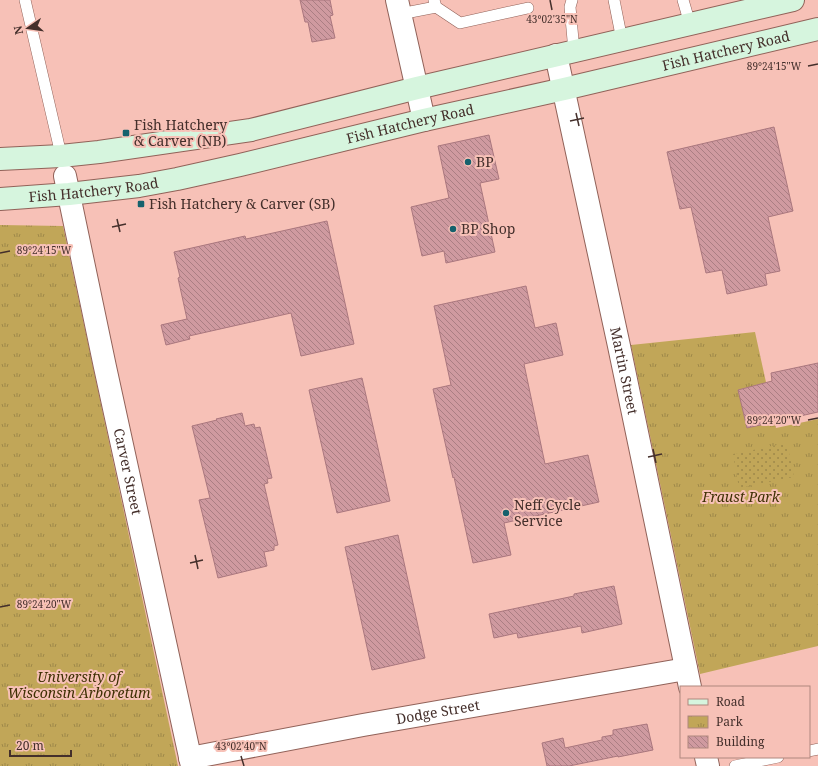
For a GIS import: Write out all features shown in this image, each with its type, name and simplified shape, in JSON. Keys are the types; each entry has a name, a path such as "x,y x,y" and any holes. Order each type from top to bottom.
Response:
{"main road":[{"name":"Fish Hatchery Road","path":"0,199 65,176 98,152 250,130 417,88 783,1"},
{"name":"Fish Hatchery Road","path":"0,159 65,176 138,186 184,178 424,120 564,89 818,29"}],"street":[{"path":"399,7 424,120"},
{"name":"Martin Street","path":"565,53 564,89 620,346 688,678"},
{"name":"Carver Street","path":"65,176 191,762"},
{"name":"Dodge Street","path":"191,762 363,725 688,678"}],"lane":[{"path":"25,0 65,176"},
{"path":"565,53 572,0"},
{"path":"614,0 622,40"},
{"path":"683,0 690,24"},
{"path":"399,7 435,4 460,23 528,8"},
{"path":"735,766 773,758"}],"green space":[{"name":"University of Wisconsin Arboretum","path":"0,225 63,226 178,766 0,766"},
{"name":"Fraust Park","path":"755,332 776,428 818,419 818,646 700,674 631,345"},
{"path":"787,443 794,477 739,488 733,454"}],"building":[{"path":"300,0 330,0 333,15 330,16 335,38 312,42 308,22 305,22"},
{"path":"774,127 793,211 768,217 780,271 765,274 767,285 727,294 722,270 706,273 691,207 680,209 667,152"},
{"name":"BP Shop","path":"489,135 499,179 480,183 495,252 446,263 444,251 422,256 411,207 449,198 438,146"},
{"path":"327,221 354,344 301,356 291,313 189,336 190,339 166,345 161,325 187,319 174,252 245,236 246,239"},
{"path":"526,286 535,328 556,323 563,355 524,364 545,464 588,455 599,502 504,523 511,555 473,563 433,389 451,385 434,306"},
{"path":"818,363 818,412 747,428 738,390 772,381 771,373"},
{"path":"362,378 390,501 337,513 309,390"},
{"path":"242,413 245,426 254,424 255,428 260,427 272,478 267,479 268,483 264,484 278,545 274,546 274,550 264,552 267,566 218,578 199,500 210,498 192,426"},
{"path":"398,535 425,658 372,670 345,547"},
{"path":"614,586 622,624 582,633 581,626 518,638 517,633 494,638 489,614"},
{"path":"647,724 653,750 569,766 547,766 542,743 563,738 565,748 602,740 602,737 613,735 613,730"}],"place":[{"name":"Fish Hatchery & Carver (NB)","path":"126,133"},
{"name":"BP","path":"468,162"},
{"name":"Fish Hatchery & Carver (SB)","path":"141,204"},
{"name":"BP Shop","path":"453,229"},
{"name":"Neff Cycle Service","path":"506,513"}]}
